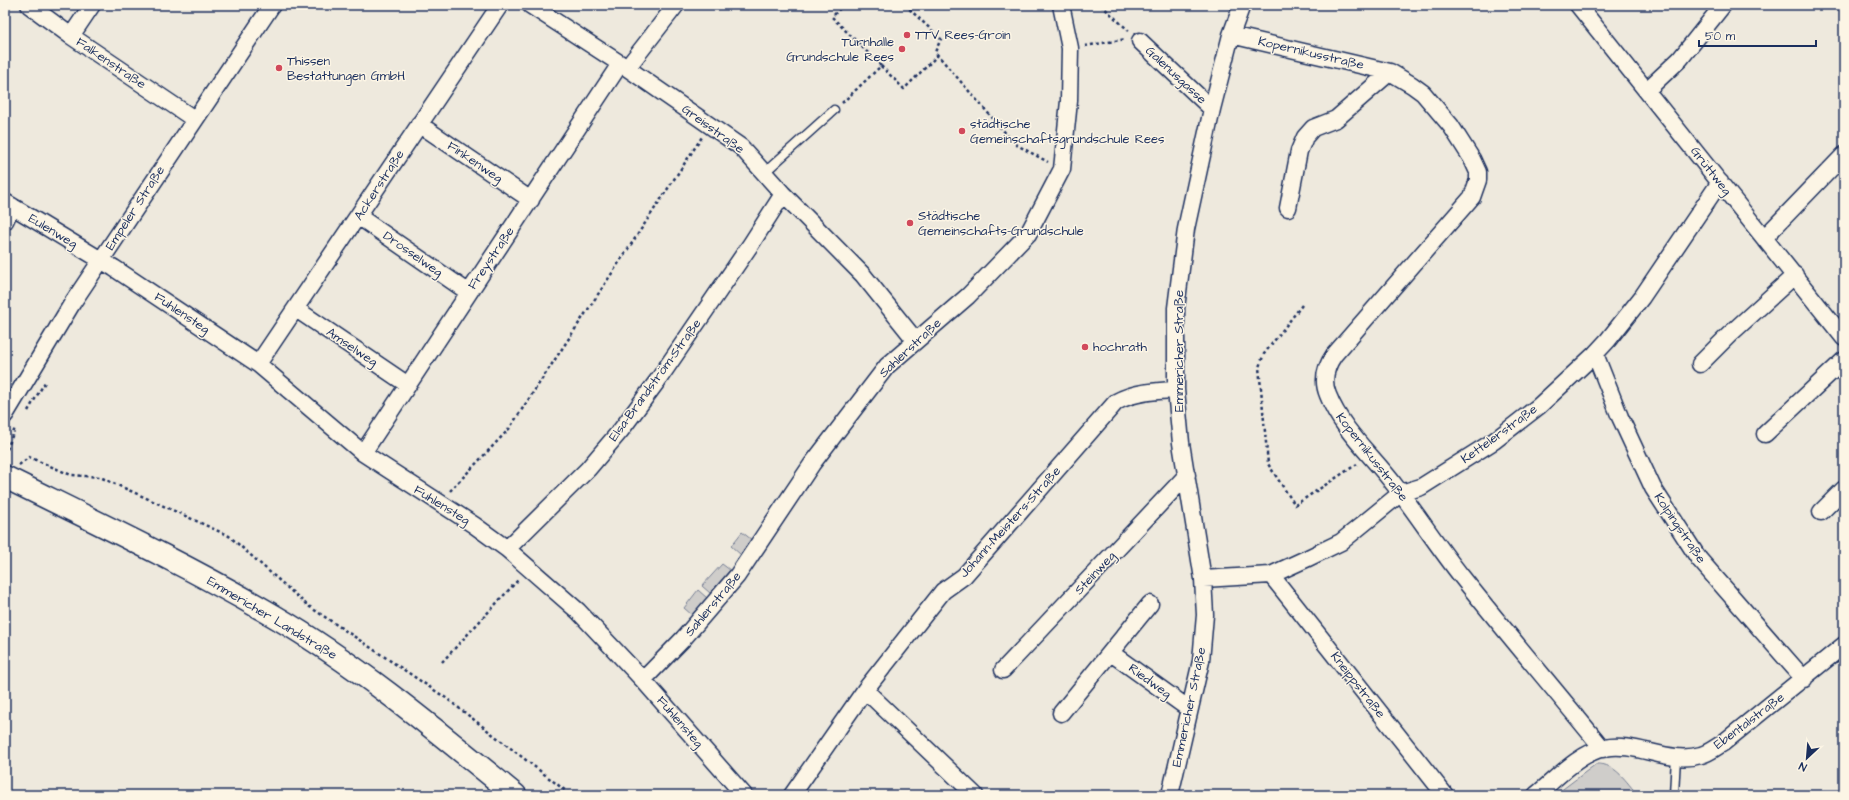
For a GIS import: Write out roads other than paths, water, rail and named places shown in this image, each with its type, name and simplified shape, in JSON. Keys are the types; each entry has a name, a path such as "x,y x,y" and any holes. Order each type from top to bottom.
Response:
{"main road":[{"name":"Emmericher Landstraße","path":"11,472 275,617 386,692 515,795"}],"street":[{"name":"Falkenstraße","path":"29,5 71,36 194,119"},
{"path":"71,36 92,5"},
{"name":"Empeler Straße","path":"5,415 73,302 194,119 272,5"},
{"name":"Ackerstraße","path":"258,364 500,5"},
{"name":"Freystraße","path":"363,453 468,292 624,66 676,5"},
{"name":"Sahlerstraße","path":"643,680 683,639 737,576 817,458 887,366 968,296 1028,234 1062,169 1068,101 1070,48 1061,5"},
{"name":"Emmericher Straße","path":"1170,795 1201,661 1205,615 1203,578 1187,475 1180,442 1176,390 1176,308 1186,229 1212,108 1231,35 1242,5"},
{"name":"Grüttweg","path":"1578,5 1844,338"},
{"path":"1647,90 1680,59 1723,5"},
{"name":"Greisstraße","path":"532,6 624,66 741,147 783,194 863,275 916,341"},
{"name":"Kopernikusstraße","path":"1231,35 1390,72 1412,84 1432,103 1454,131 1472,159 1478,172 1478,180 1472,197 1334,355 1324,377 1325,386 1335,411 1401,493 1462,577 1602,748"},
{"name":"Galenusgasse","path":"1133,38 1212,108"},
{"name":"Kopernikusstraße","path":"1288,208 1299,151 1305,137 1313,128 1336,119 1390,72"},
{"name":"Finkenweg","path":"419,124 531,200"},
{"path":"1764,238 1844,155"},
{"name":"Kettelerstraße","path":"1203,578 1271,575 1341,542 1401,493 1421,487 1494,440 1538,406 1595,354 1642,297 1720,182"},
{"name":"Elsa-Brandström-Straße","path":"507,549 588,469 621,430 662,374 751,244 783,194"},
{"path":"5,221 8,204"},
{"name":"Eulenweg","path":"8,204 101,260"},
{"name":"Drosselweg","path":"358,216 468,292"},
{"name":"Fuhlensteg","path":"101,260 258,364 363,453 507,549 578,611 643,680 744,795"},
{"path":"1700,364 1729,334 1795,275"},
{"name":"Amselweg","path":"296,309 408,385"},
{"name":"Kolpingstraße","path":"1595,354 1620,417 1653,488 1699,559 1804,679"},
{"path":"1766,434 1844,360"},
{"name":"Johann-Meisters-Straße","path":"792,795 866,690 943,591 964,576 1116,402 1126,396 1152,391 1176,390"},
{"name":"Steinweg","path":"1003,670 1187,475"},
{"path":"1821,512 1844,489"},
{"name":"Kneippstraße","path":"1271,575 1445,795"},
{"path":"1061,714 1150,604"},
{"name":"Ebentalstraße","path":"1536,795 1579,759 1602,748 1632,748 1676,757 1702,755 1723,743 1804,679 1844,645"},
{"name":"Riedweg","path":"1110,652 1189,709"},
{"path":"866,690 975,795"}],"lane":[{"path":"764,173 834,110"},
{"path":"1674,795 1676,757"}],"place":[{"name":"TTV Rees-Groin","path":"907,35"},
{"name":"Turnhalle Grundschule Rees","path":"902,49"},
{"name":"Thissen Bestattungen GmbH","path":"279,68"},
{"name":"städtische Gemeinschaftsgrundschule Rees","path":"962,131"},
{"name":"Städtische Gemeinschafts-Grundschule","path":"910,223"},
{"name":"hochrath","path":"1085,347"}]}
